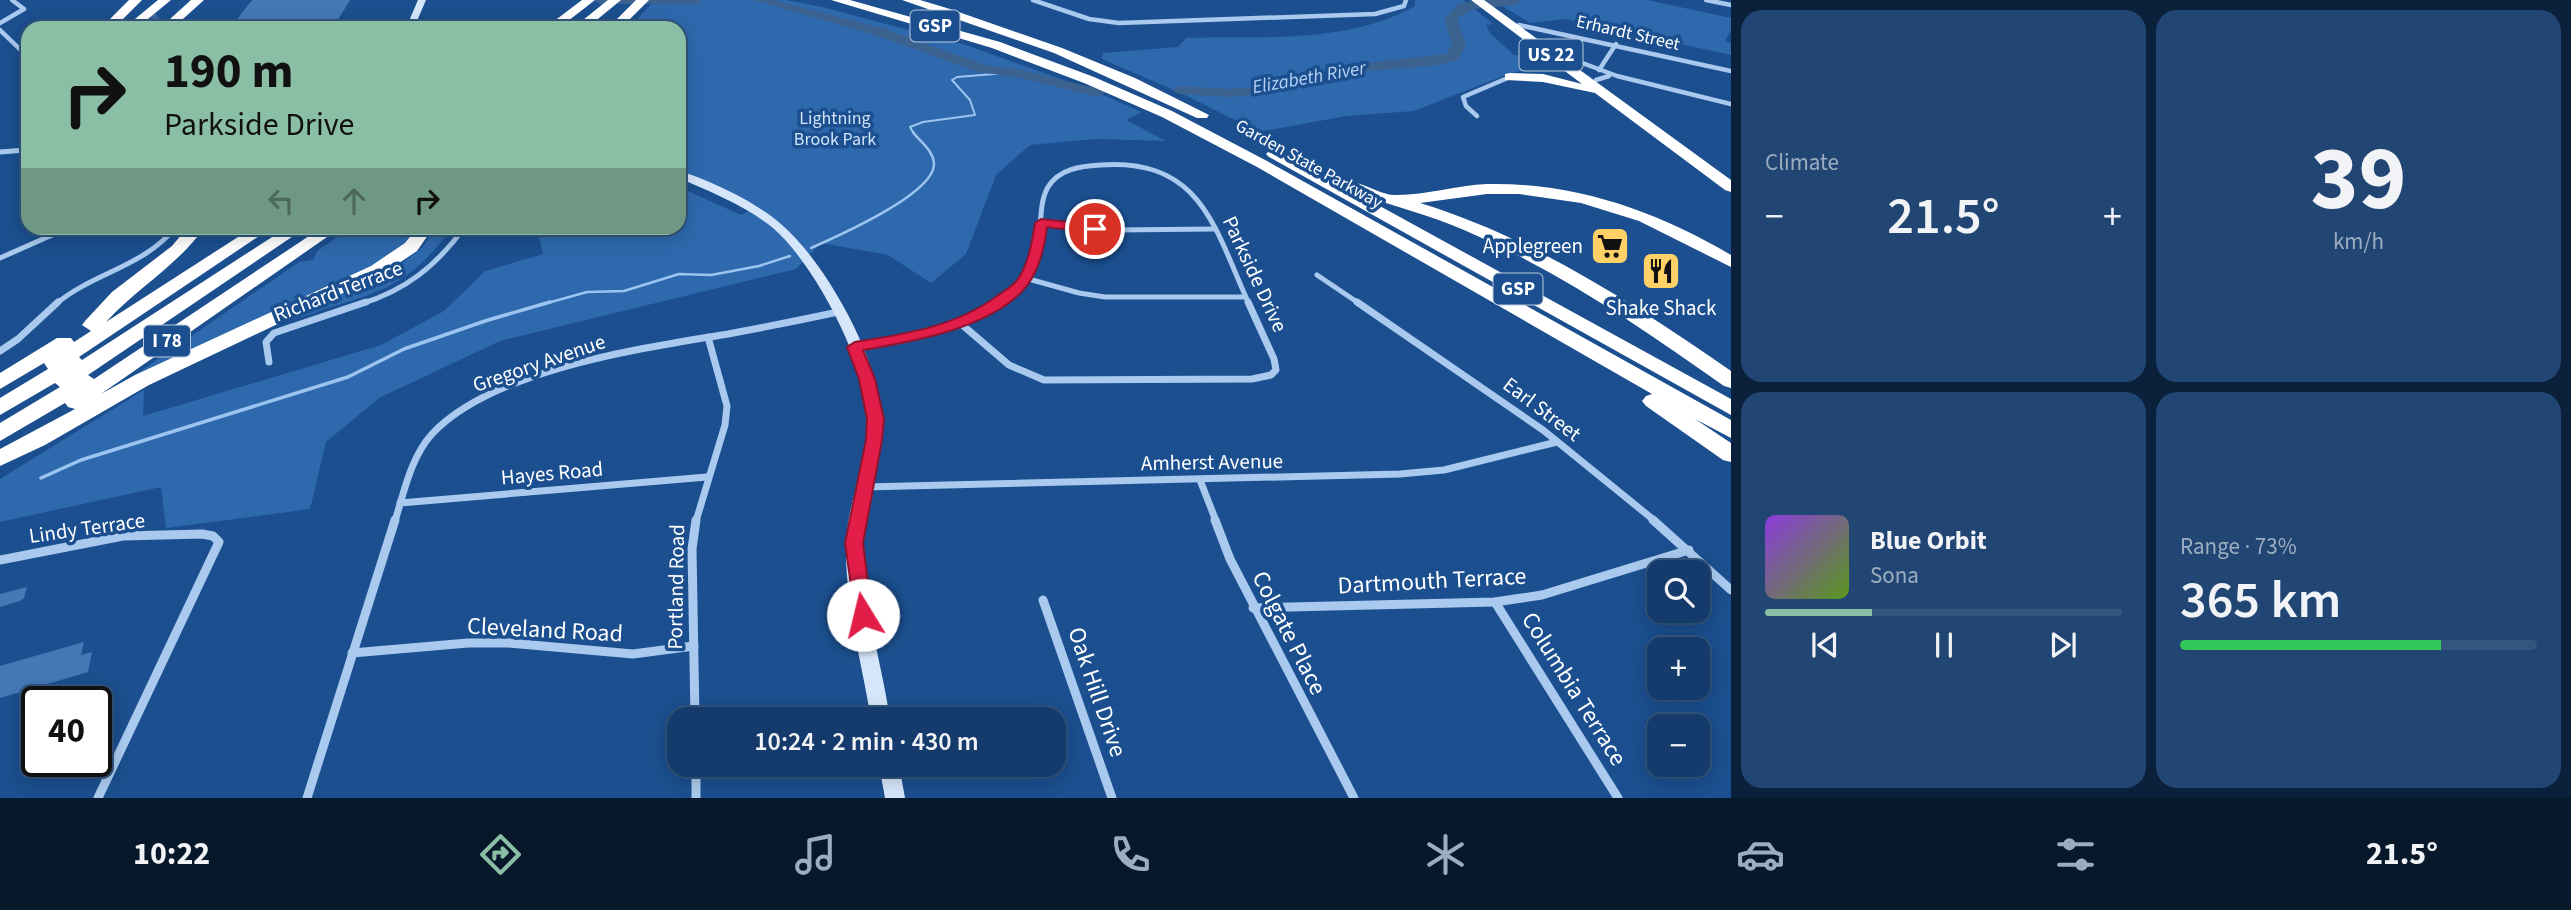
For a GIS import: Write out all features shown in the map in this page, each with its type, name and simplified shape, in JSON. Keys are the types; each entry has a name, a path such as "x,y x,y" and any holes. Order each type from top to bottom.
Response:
{"highway":[{"path":"104,21 122,0"},
{"path":"114,21 136,0"},
{"path":"139,21 165,0"},
{"path":"163,21 181,0"},
{"path":"166,21 198,0"},
{"path":"569,21 589,0"},
{"path":"585,21 605,0"},
{"path":"571,21 591,15 615,0"},
{"path":"615,21 632,0"},
{"path":"616,21 628,15 643,0"},
{"name":"Garden State Parkway","path":"837,0 964,34 1089,80 1151,107 1262,164 1731,430"},
{"name":"Garden State Parkway","path":"908,0 1087,61 1179,103 1731,408"},
{"path":"935,0 956,15"},
{"name":"US 22","path":"1476,0 1491,6 1561,55 1598,75 1726,174"},
{"name":"US 22","path":"1491,6 1545,50 1731,187"},
{"path":"979,8 1087,61"},
{"path":"1510,77 1549,68 1552,61 1545,50"},
{"path":"1510,77 1538,77 1562,81 1612,100"},
{"path":"1304,170 1466,224 1623,306 1731,381"},
{"path":"1369,192 1408,199 1504,189 1572,196 1608,205 1659,224 1731,262"},
{"path":"92,325 119,296 178,250 190,235"},
{"name":"I 78","path":"0,382 236,235"},
{"path":"0,398 252,235"},
{"name":"I 78","path":"0,408 269,235"},
{"name":"I 78","path":"0,421 286,235"},
{"path":"0,433 309,235"},
{"name":"I 78","path":"0,451 322,235"},
{"path":"0,458 142,380 385,266 411,247 420,235"},
{"path":"1595,353 1638,391 1731,454"}],"street":[{"path":"0,23 24,9 12,0"},
{"path":"413,21 422,0"},
{"path":"1036,0 1089,19 1119,23 1375,14 1404,6 1406,0"},
{"path":"1706,0 1731,5"},
{"name":"Erhardt Street","path":"1519,24 1731,71"},
{"path":"0,30 21,50"},
{"path":"1598,75 1616,44"},
{"path":"1598,75 1624,77"},
{"path":"1598,75 1624,77 1731,104"},
{"path":"1477,116 1466,106 1464,97 1510,77"},
{"path":"0,152 21,150"},
{"name":"Parkside Drive","path":"855,347 905,340 960,323 998,303 1025,278 1038,248 1044,197 1055,178 1085,166 1122,164 1161,174 1192,192 1204,206 1276,364 1271,375 1263,378 1044,380 1010,366 960,323"},
{"path":"686,178 759,214 801,251 838,312 867,379 876,419 854,543 855,568 879,707"},
{"path":"1041,223 1116,230 1214,229"},
{"path":"0,258 48,235"},
{"path":"0,351 24,336 65,297 157,248 169,235"},
{"name":"Richard Terrace","path":"269,362 266,342 274,333 384,296 412,283 442,259 459,235"},
{"name":"Earl Street","path":"1317,275 1492,393 1558,442 1689,550 1731,590"},
{"path":"1025,278 1105,298 1245,296"},
{"name":"Gregory Avenue","path":"307,798 416,459 426,441 450,418 470,405 503,390 582,364 645,348 838,312"},
{"name":"Portland Road","path":"695,707 692,550 696,518 725,425 727,406 708,337"},
{"name":"Amherst Avenue","path":"864,486 1200,480 1423,472 1558,442"},
{"name":"Hayes Road","path":"400,503 708,477"},
{"name":"Colgate Place","path":"1200,480 1230,559 1253,608 1354,798"},
{"name":"Lindy Terrace","path":"0,560 123,536 202,534 213,536 219,542 98,798"},
{"name":"Dartmouth Terrace","path":"1253,608 1494,602 1542,595 1689,550"},
{"name":"Oak Hill Drive","path":"1042,600 1112,798"},
{"name":"Columbia Terrace","path":"1494,602 1618,798"},
{"name":"Cleveland Road","path":"352,653 468,643 509,643 632,654 694,646"},
{"path":"696,777 696,798"},
{"path":"891,777 895,798"}],"green space":[{"name":"Lightning Brook Park","path":"655,0 786,0 822,7 966,45 1094,91 1142,112 1126,120 1166,141 1096,139 1030,145 996,175 966,254 931,283 888,255 821,243 796,269 500,341 379,398 326,442 310,509 166,528 161,487 0,522 0,479 144,390 143,416 381,345 444,311 485,271 543,254 538,235 686,235 686,190 741,215 751,210 686,178 686,21 636,21"},
{"path":"1415,0 1463,0 1493,24 1486,25 1490,33 1514,55 1537,56 1542,62 1538,68 1511,73 1414,111 1346,116 1259,132 1183,94 1102,59 1103,53 1178,47 1186,38 1304,36 1362,27 1415,6"},
{"path":"1493,0 1647,0 1731,18 1731,30 1725,41 1731,43 1731,55 1565,19 1530,23"},
{"path":"340,235 412,235 391,257 129,379 299,262 313,260 317,251"},
{"path":"431,235 447,235 425,260 398,281 349,302 302,317 286,319 401,264 423,247"}],"building":[{"path":"252,0 350,0 337,21 236,21"},
{"path":"27,587 24,598 20,601 0,607 0,594"},
{"path":"84,642 81,655 92,652 88,672 41,686 21,686 21,692 0,698 0,666"}],"waterway":[{"name":"Elizabeth River","path":"600,0 697,0"},
{"name":"Elizabeth River","path":"759,0 880,32 983,69 1021,74 1098,93"},
{"name":"Elizabeth River","path":"1179,90 1229,93 1265,90 1347,69 1438,61 1453,57 1459,44 1450,19 1456,13 1480,3 1516,0"},
{"path":"914,134 910,127 923,122 975,115 970,100 952,80 957,77 1007,73"},
{"path":"811,248 883,213 903,200 930,175 933,158 913,132"},
{"path":"544,304 587,292 624,291 679,274 711,275 759,266 790,256"},
{"path":"41,478 81,460 348,377 404,349 550,302"}],"tunnel":[{"path":"155,21 159,18"}],"place":[{"name":"Applegreen","path":"1610,246"},
{"name":"Shake Shack","path":"1661,271"}],"route":[{"path":"863,615 855,568 854,543 876,419 867,379 855,347 905,340 960,323 1006,298 1019,286 1032,264 1038,248 1041,223 1095,229"}]}
